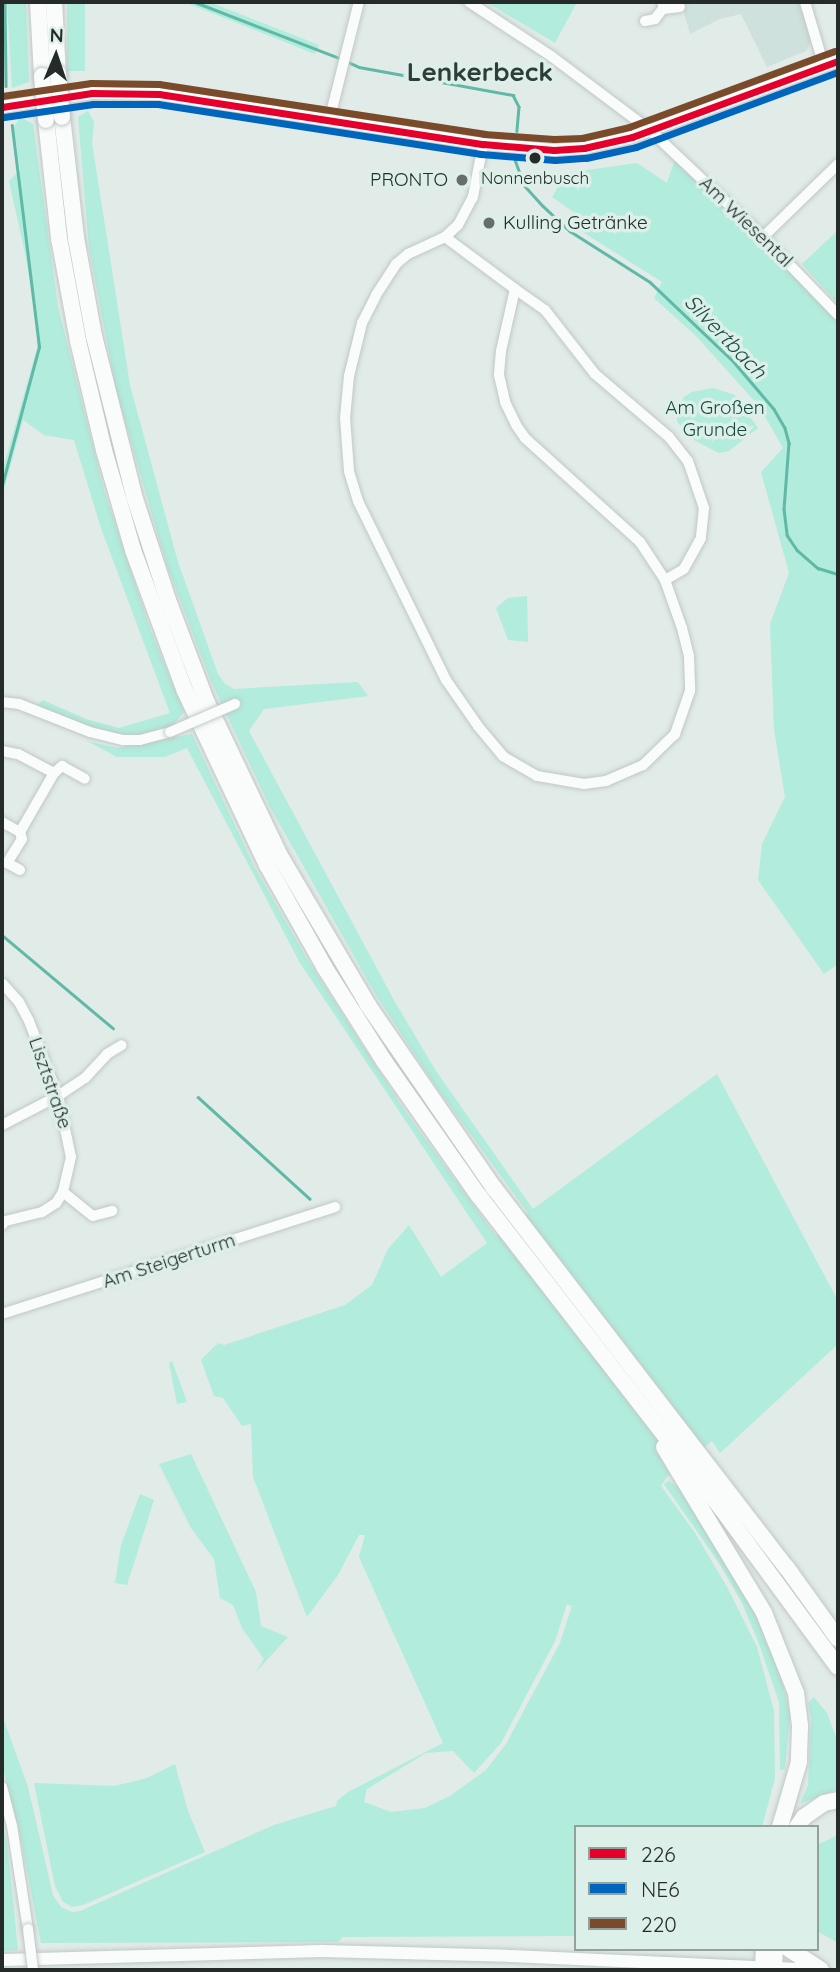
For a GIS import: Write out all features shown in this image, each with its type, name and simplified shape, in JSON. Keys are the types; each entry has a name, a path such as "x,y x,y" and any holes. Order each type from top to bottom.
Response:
{"highway":[{"path":"38,2 50,75 62,117 76,238 94,336 125,465 187,651 255,805 337,956 494,1188 787,1568 838,1639"},
{"path":"54,2 46,120 59,238 78,341 104,450 151,601 217,764 298,922 384,1061 495,1217 641,1405 838,1667"},
{"path":"641,1405 682,1479 764,1613 796,1693 800,1727 799,1762 781,1825"},
{"path":"787,1568 817,1596 838,1622"},
{"path":"798,1825 804,1816 824,1803 838,1800"},
{"path":"764,1951 768,1967"},
{"path":"768,1967 774,1951"},
{"path":"792,1951 821,1970"}],"main road":[{"path":"2,107 92,93 129,92 527,150 583,148 651,131 838,61"},
{"path":"2,1960 322,1951 814,1970"}],"street":[{"path":"329,121 359,2"},
{"name":"Am Wiesental","path":"468,2 551,56 651,131 763,237 838,315"},
{"path":"805,2 824,66"},
{"path":"645,21 655,19 663,5 680,7"},
{"path":"483,144 473,197 458,225 445,237 408,254 390,272 362,323 352,359 345,441 351,482 454,695 503,756 537,776 584,784 606,781 643,765 676,734 690,691 689,656 665,580 627,527 525,438 511,415 502,387 500,361 515,289"},
{"path":"763,237 838,164"},
{"path":"445,237 545,310 595,374 669,437 691,467 704,508 701,538 684,569 665,580"},
{"path":"2,702 19,704 106,737 140,740 170,732 235,704"},
{"path":"2,751 18,754 54,773"},
{"path":"20,832 54,773 62,766 85,779"},
{"path":"2,822 20,832 22,839 5,861 20,870"},
{"name":"Lisztstraße","path":"2,983 19,1002 29,1021 58,1096 71,1157 63,1192"},
{"path":"2,1125 58,1096 85,1078 107,1054 122,1045"},
{"path":"2,1226 5,1221 42,1212 56,1203 63,1192 93,1216 112,1211"},
{"name":"Am Steigerturm","path":"2,1314 335,1207"},
{"path":"2,1787 12,1826 33,1970"}],"shaded area":[{"path":"681,2 800,2 811,42 806,51 767,67 741,14 720,19 690,34"}],"green space":[{"path":"7,2 26,2 29,82 12,88"},
{"path":"67,2 85,2 85,71 67,71"},
{"path":"184,2 209,2 319,45 315,54"},
{"path":"486,2 577,2 555,43"},
{"path":"88,111 94,122 92,143 130,385 178,562 218,674 225,684 234,689 358,682 368,696 264,709 249,731 395,1002 436,1071 533,1209 717,1074 838,1301 836,1346 720,1453 712,1441 667,1477 661,1486 695,1533 727,1587 757,1647 774,1711 775,1778 763,1825 574,1825 574,1936 343,1937 338,1942 41,1943 20,1835 2,1765 2,1715 28,1787 53,1895 61,1907 72,1912 80,1911 274,1825 336,1806 337,1801 348,1792 443,1743 359,1557 365,1535 359,1535 338,1575 307,1617 253,1477 251,1424 242,1426 223,1398 214,1396 201,1360 218,1343 224,1345 345,1305 372,1285 388,1249 409,1225 441,1277 487,1243 300,963 187,748 165,757 117,757 87,741 117,748 192,734 254,866 307,959 405,1111 496,1236 528,1213 434,1084 376,995 270,807 210,679 166,563 116,390 89,248 78,117","holes":["567,1604 572,1606 560,1643 506,1744 486,1770 450,1796 425,1808 391,1812 364,1802 367,1789 426,1753 453,1751 474,1773 501,1743 555,1641"]},
{"path":"20,117 33,124 58,307 104,490 151,631 184,712 170,729 139,737 90,728 36,706 43,700 86,719 119,728 170,713 101,528 74,440 44,435 23,420 2,497 3,469 37,348 37,326 25,253 9,181 20,170 14,127"},
{"path":"675,159 838,320 838,964 824,974 758,880 762,844 785,797 774,729 770,624 789,573 761,472 783,448 759,406 695,335 654,298 662,282 570,224 575,213 552,197 566,173 637,163 667,183"},
{"path":"838,230 838,304 802,264"},
{"name":"Am Großen Grunde","path":"713,388 735,395 758,428 729,451 719,453 690,438 677,421 677,410 684,397 692,392"},
{"path":"527,596 528,642 508,640 496,608 508,598"},
{"path":"172,1361 187,1402 177,1404 169,1363"},
{"path":"191,1454 256,1592 261,1626 288,1637 255,1673 264,1659 242,1628 233,1605 220,1598 214,1559 191,1528 159,1464"},
{"path":"669,1481 680,1489 758,1613 780,1670 790,1715 785,1769 780,1770 779,1702 759,1644 742,1603 721,1566 664,1484"},
{"path":"140,1494 154,1500 127,1585 115,1583 121,1545"},
{"path":"814,1697 827,1713 838,1742 838,1789 800,1804 808,1785 811,1719 808,1703"},
{"path":"175,1764 188,1811 205,1852 83,1905 72,1907 63,1902 55,1886 34,1783 115,1786 147,1778"},
{"path":"2,1825 7,1842 18,1950 2,1951"},
{"path":"838,1835 838,1943 819,1932 819,1844"}],"waterway":[{"path":"5,2 6,86"},
{"name":"Silvertbach","path":"195,2 342,59"},
{"name":"Silvertbach","path":"348,62 359,67 513,95 519,107 517,131"},
{"path":"2,485 39,347 12,126"},
{"name":"Silvertbach","path":"514,157 524,185 543,206 570,231 650,282 734,362 774,409 785,428 789,443 784,509 787,535 797,550 818,568 838,574"},
{"path":"2,935 113,1028"},
{"path":"198,1097 310,1199"}],"transit line":[{"name":"220","path":"2,96 91,83 159,84 484,134 554,139 582,138 629,127 834,51"},
{"name":"226","path":"2,107 92,93 159,94 483,144 554,150 584,148 632,137 838,61"},
{"name":"NE6","path":"4,117 93,104 158,104 481,154 555,160 586,158 636,147 838,72"}],"place":[{"name":"Nonnenbusch","path":"535,158"},
{"name":"PRONTO","path":"462,180"},
{"name":"Kulling Getränke","path":"489,223"}],"district":[{"name":"Lenkerbeck","path":"480,72"}]}
